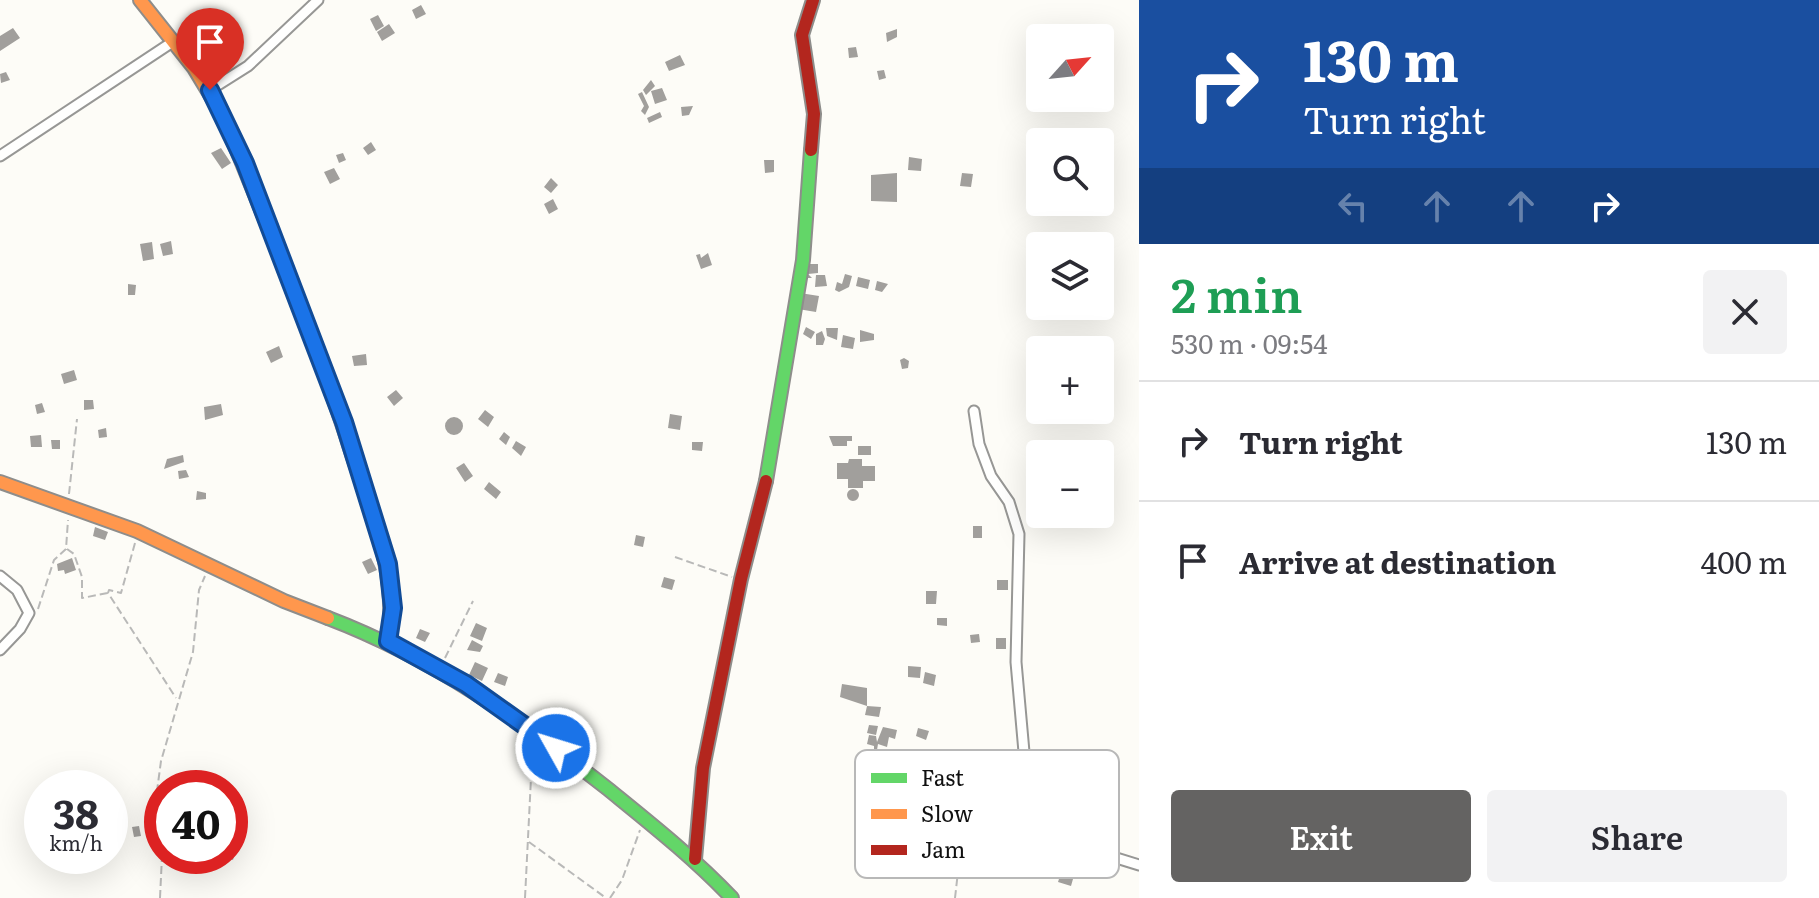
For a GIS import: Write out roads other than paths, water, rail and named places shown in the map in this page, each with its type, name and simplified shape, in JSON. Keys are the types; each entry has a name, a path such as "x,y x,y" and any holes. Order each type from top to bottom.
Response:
{"street":[{"path":"140,0 210,90 245,163 344,422 388,564 393,608 388,641"},
{"path":"210,90 248,66 318,0"},
{"path":"695,859 703,768 741,579 762,506 803,260 814,114 802,35 813,0"},
{"path":"0,156 174,41"},
{"path":"974,411 979,444 991,476 1009,502 1019,534 1016,662 1024,750"},
{"path":"0,482 137,531 284,601 388,641 438,668 526,724 695,859 732,898"},
{"path":"0,576 17,590 29,613 26,622 0,650"},
{"path":"1119,859 1139,865"}]}
